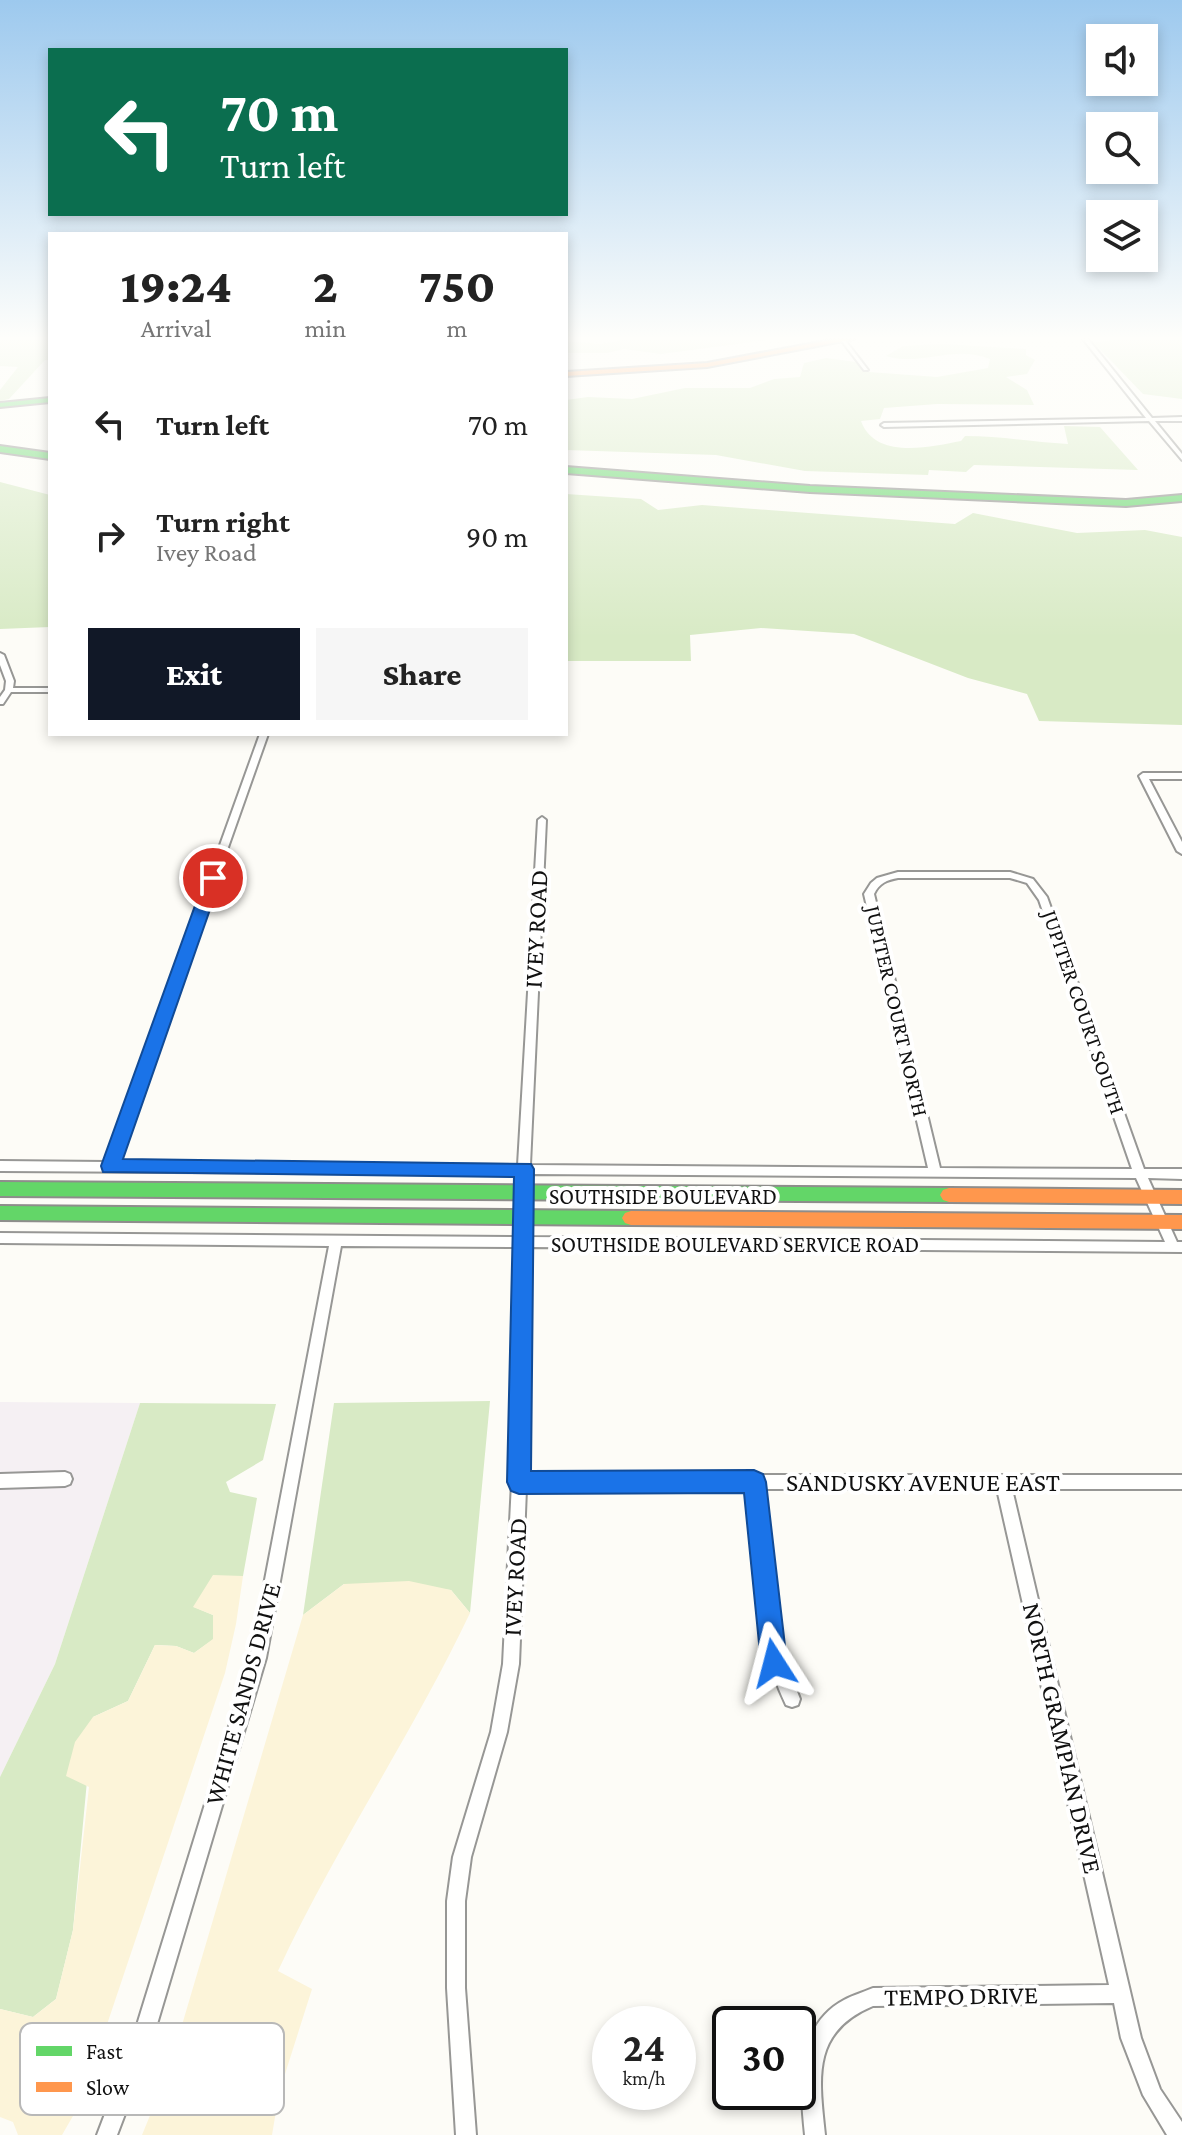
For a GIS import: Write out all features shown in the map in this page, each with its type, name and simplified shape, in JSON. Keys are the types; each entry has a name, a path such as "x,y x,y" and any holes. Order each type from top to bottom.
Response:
{"main road":[{"path":"0,449 48,456"},
{"path":"568,470 810,489 1126,503 1182,498"},
{"name":"SOUTHSIDE BOULEVARD","path":"0,1189 1182,1197"},
{"name":"SOUTHSIDE BOULEVARD","path":"0,1213 1182,1222"}],"street":[{"path":"1166,439 1182,458"},
{"path":"0,655 10,681 9,690 0,702"},
{"path":"9,690 48,690"},
{"path":"110,1166 263,736"},
{"path":"1182,776 1143,776 1182,851"},
{"name":"IVEY ROAD","path":"466,2135 456,1988 456,1901 462,1857 499,1732 511,1664 519,1482 524,1169 542,820"},
{"name":"JUPITER COURT NORTH","path":"935,1173 869,894 873,884 883,878 955,875"},
{"name":"JUPITER COURT SOUTH","path":"955,875 1010,875 1030,881 1038,889 1140,1174 1162,1222 1178,1246"},
{"path":"0,1166 1182,1174"},
{"name":"SOUTHSIDE BOULEVARD SERVICE ROAD","path":"0,1238 1178,1246"},
{"name":"WHITE SANDS DRIVE","path":"147,2023 258,1658 336,1241"},
{"path":"0,1481 65,1479"},
{"name":"SANDUSKY AVENUE EAST","path":"519,1482 1182,1482"},
{"path":"754,1482 770,1644 777,1672 792,1699"},
{"name":"NORTH GRAMPIAN DRIVE","path":"1003,1482 1139,2064 1153,2095 1179,2135"},
{"name":"TEMPO DRIVE","path":"815,2135 810,2074 815,2046 827,2024 853,2003 873,1997 1121,1994"},
{"name":"WHITE SANDS DRIVE","path":"107,2135 115,2115"}],"shaded area":[{"path":"0,1402 140,1403 55,1664 0,1777"}],"green space":[{"path":"568,439 875,439 891,446 919,448 963,439 1068,444 1067,439 1110,439 1138,470 974,465 966,472 929,470 928,475 805,471 716,455 568,450"},
{"path":"0,482 48,494 48,627 0,629"},
{"path":"568,494 641,499 658,510 702,505 955,524 973,513 1077,533 1145,530 1182,537 1182,725 1039,721 1027,694 968,678 854,634 761,628 690,635 691,661 568,661"},
{"path":"490,1401 470,1613 451,1590 344,1584 303,1615 334,1403"},
{"path":"140,1403 276,1404 263,1460 226,1482 230,1492 257,1498 243,1576 213,1576 194,1607 213,1615 214,1639 194,1653 176,1646 155,1645 128,1701 93,1717 73,1930 56,1999 33,2017 0,2009 0,1777 55,1664"}],"sand":[{"path":"213,1575 243,1576 225,1673 108,2023 20,2023 20,2115 74,2115 62,2135 18,2135 13,2122 0,2117 0,2009 33,2017 56,1999 73,1930 89,1787 66,1776 75,1742 93,1717 128,1701 155,1645 176,1646 194,1653 213,1639 213,1615 193,1607"},
{"path":"409,1581 451,1590 470,1613 424,1703 324,1880 278,1971 312,1989 284,2077 284,2023 183,2023 303,1615 344,1584"},
{"path":"150,2115 275,2115 272,2135 142,2135"}],"traffic: fast":[{"path":"0,449 48,456"},
{"path":"568,470 810,489 1126,503 1182,498"},
{"path":"0,1189 949,1195"},
{"path":"0,1213 631,1218"}],"traffic: slow":[{"path":"949,1195 1182,1197"},
{"path":"631,1218 1182,1222"}],"route":[{"path":"213,878 110,1166 524,1169 519,1482 754,1482 774,1663"}]}
